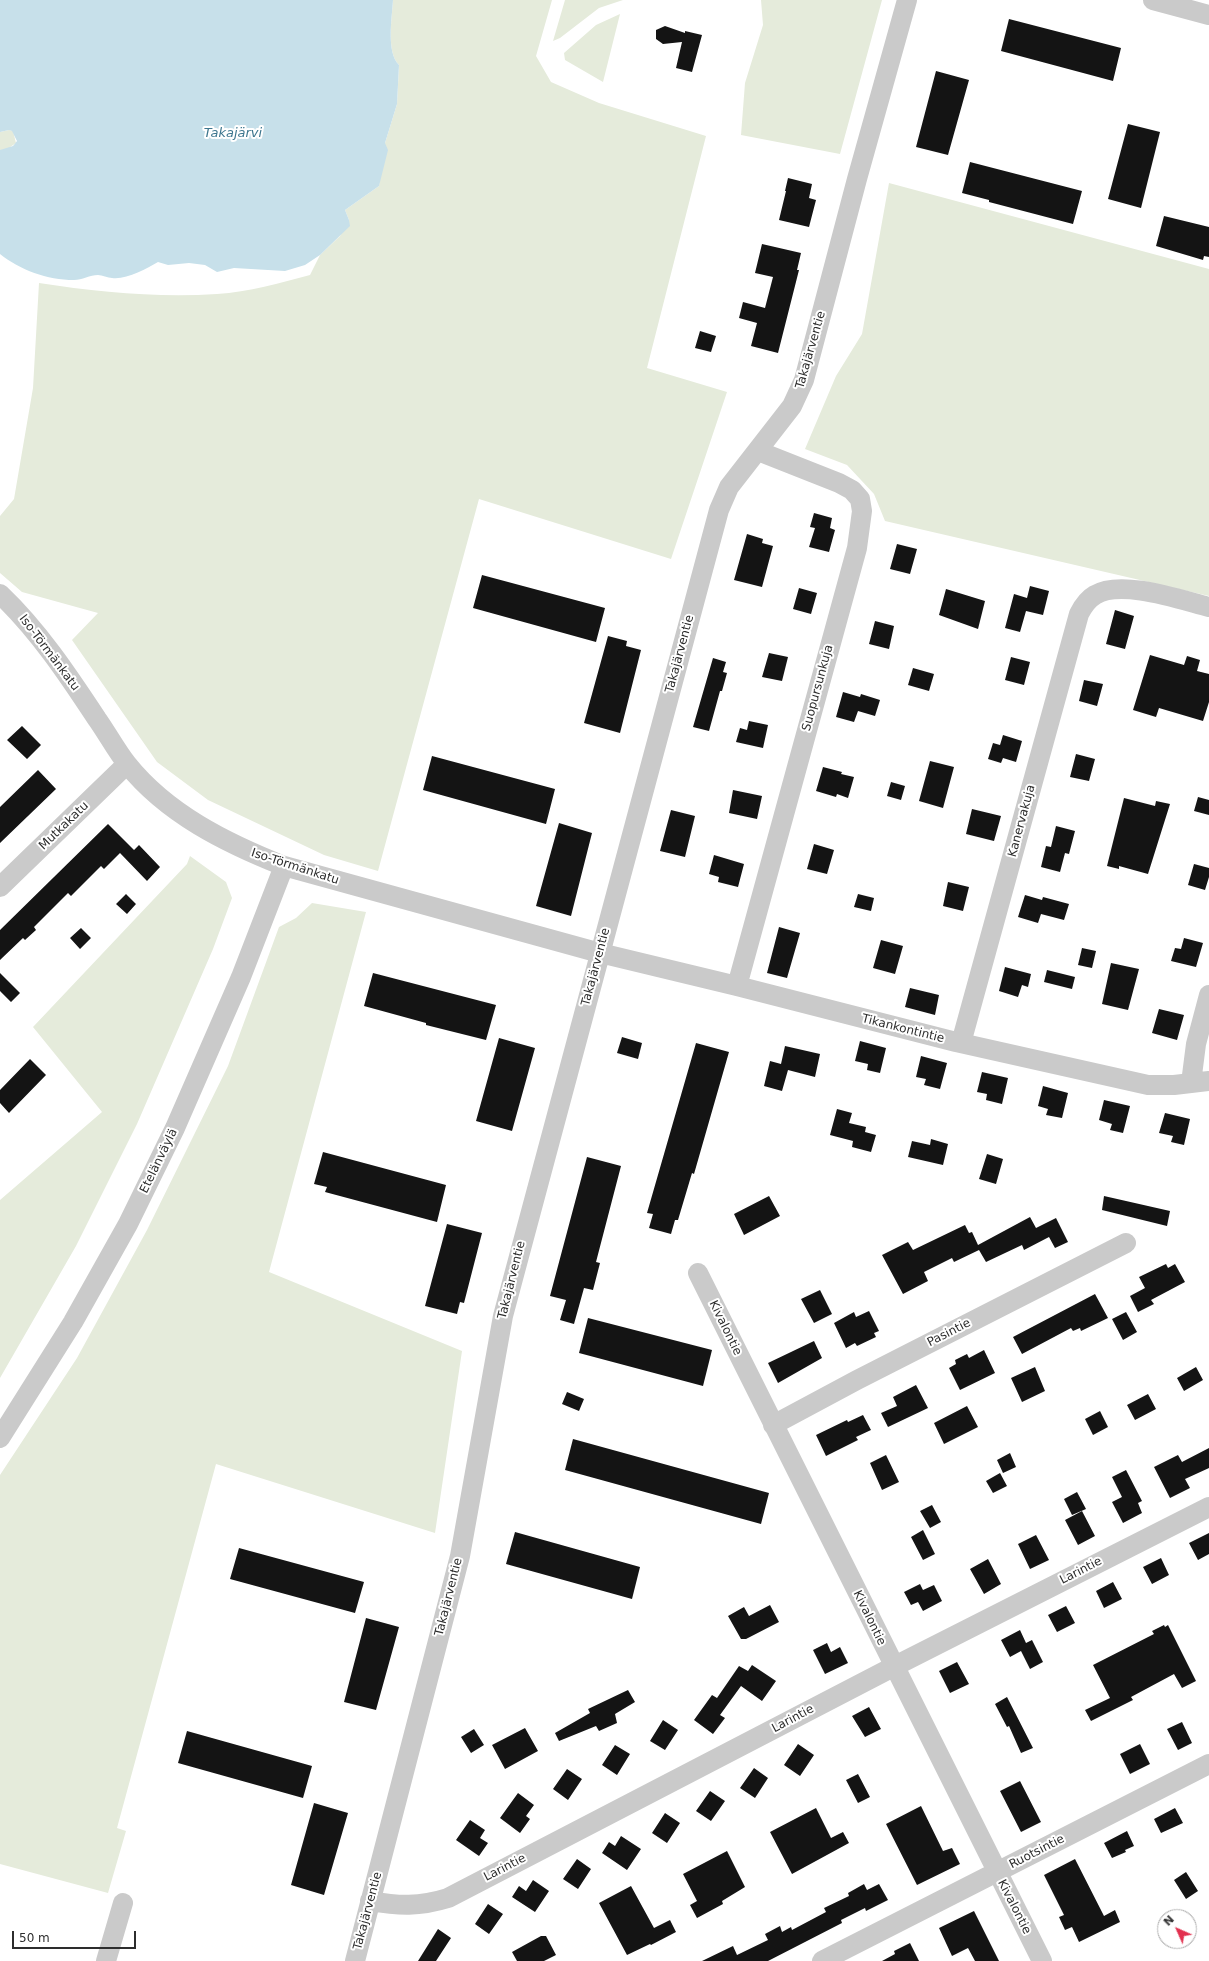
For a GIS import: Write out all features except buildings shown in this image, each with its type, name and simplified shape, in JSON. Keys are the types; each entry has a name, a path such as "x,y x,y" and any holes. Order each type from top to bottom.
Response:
{"street":[{"name":"Takajärventie","path":"355,1961 460,1556 502,1316 719,510 729,487 792,406 804,380 857,179 907,0"},
{"path":"1153,0 1209,15"},
{"name":"Suopursunkuja","path":"737,986 857,548 862,511 860,499 846,486 758,450"},
{"name":"Kanervakuja","path":"961,1044 1076,621 1088,600 1102,592 1120,590 1164,596 1209,607"},
{"name":"Iso-Törmänkatu","path":"0,594 21,614 48,648 127,764 179,812 208,832 247,852 284,866 600,953"},
{"name":"Mutkakatu","path":"0,887 127,764"},
{"name":"Etelänväylä","path":"0,1438 73,1322 128,1224 175,1128 241,977 284,866"},
{"name":"Tikankontintie","path":"600,953 737,986 961,1044 1148,1085 1174,1085 1200,1082"},
{"path":"1200,1082 1196,1044 1209,995"},
{"name":"Pasintie","path":"773,1425 857,1380 1126,1243"},
{"name":"Kivalontie","path":"698,1273 893,1667 1042,1961"},
{"name":"Larintie","path":"370,1901 405,1906 421,1905 448,1898 893,1667 1209,1507"},
{"name":"Ruotsintie","path":"822,1961 1209,1764"},
{"path":"106,1961 123,1903"}],"green space":[{"path":"393,0 552,0 536,56 551,82 599,103 706,136 647,368 727,392 671,559 479,499 378,871 324,855 208,800 157,762 72,640 98,613 22,592 0,573 0,516 14,499 33,388 39,283 83,289 150,295 195,295 217,294 264,287 310,275 320,255 340,236 349,220 345,210 379,186 385,143 397,104 399,65 392,52 391,43"},
{"path":"565,0 623,0 599,8 560,38 553,41"},
{"path":"761,0 882,0 840,154 741,135 745,83 763,25"},
{"path":"620,14 603,82 565,60 564,53 596,25"},
{"path":"9,130 13,131 16,143 6,150 0,150 0,132"},
{"path":"889,183 1209,269 1209,596 885,521 874,494 847,465 805,449 836,376 862,334"},
{"path":"190,856 226,882 232,898 213,949 137,1124 76,1246 0,1378 0,1200 102,1112 33,1027 187,864"},
{"path":"312,903 366,912 269,1272 462,1351 435,1533 216,1464 117,1828 126,1831 108,1893 0,1864 0,1475 77,1358 147,1230 228,1066 279,927 296,918"}],"water":[{"name":"Takajärvi","path":"0,0 393,0 391,43 392,52 399,65 397,104 385,143 388,150 379,186 345,210 350,226 320,255 305,265 285,271 234,268 217,272 205,265 189,263 168,265 158,262 136,273 118,278 98,275 74,280 64,280 34,273 16,265 0,254 0,150 13,146 17,141 12,131 9,130 0,132"}]}
